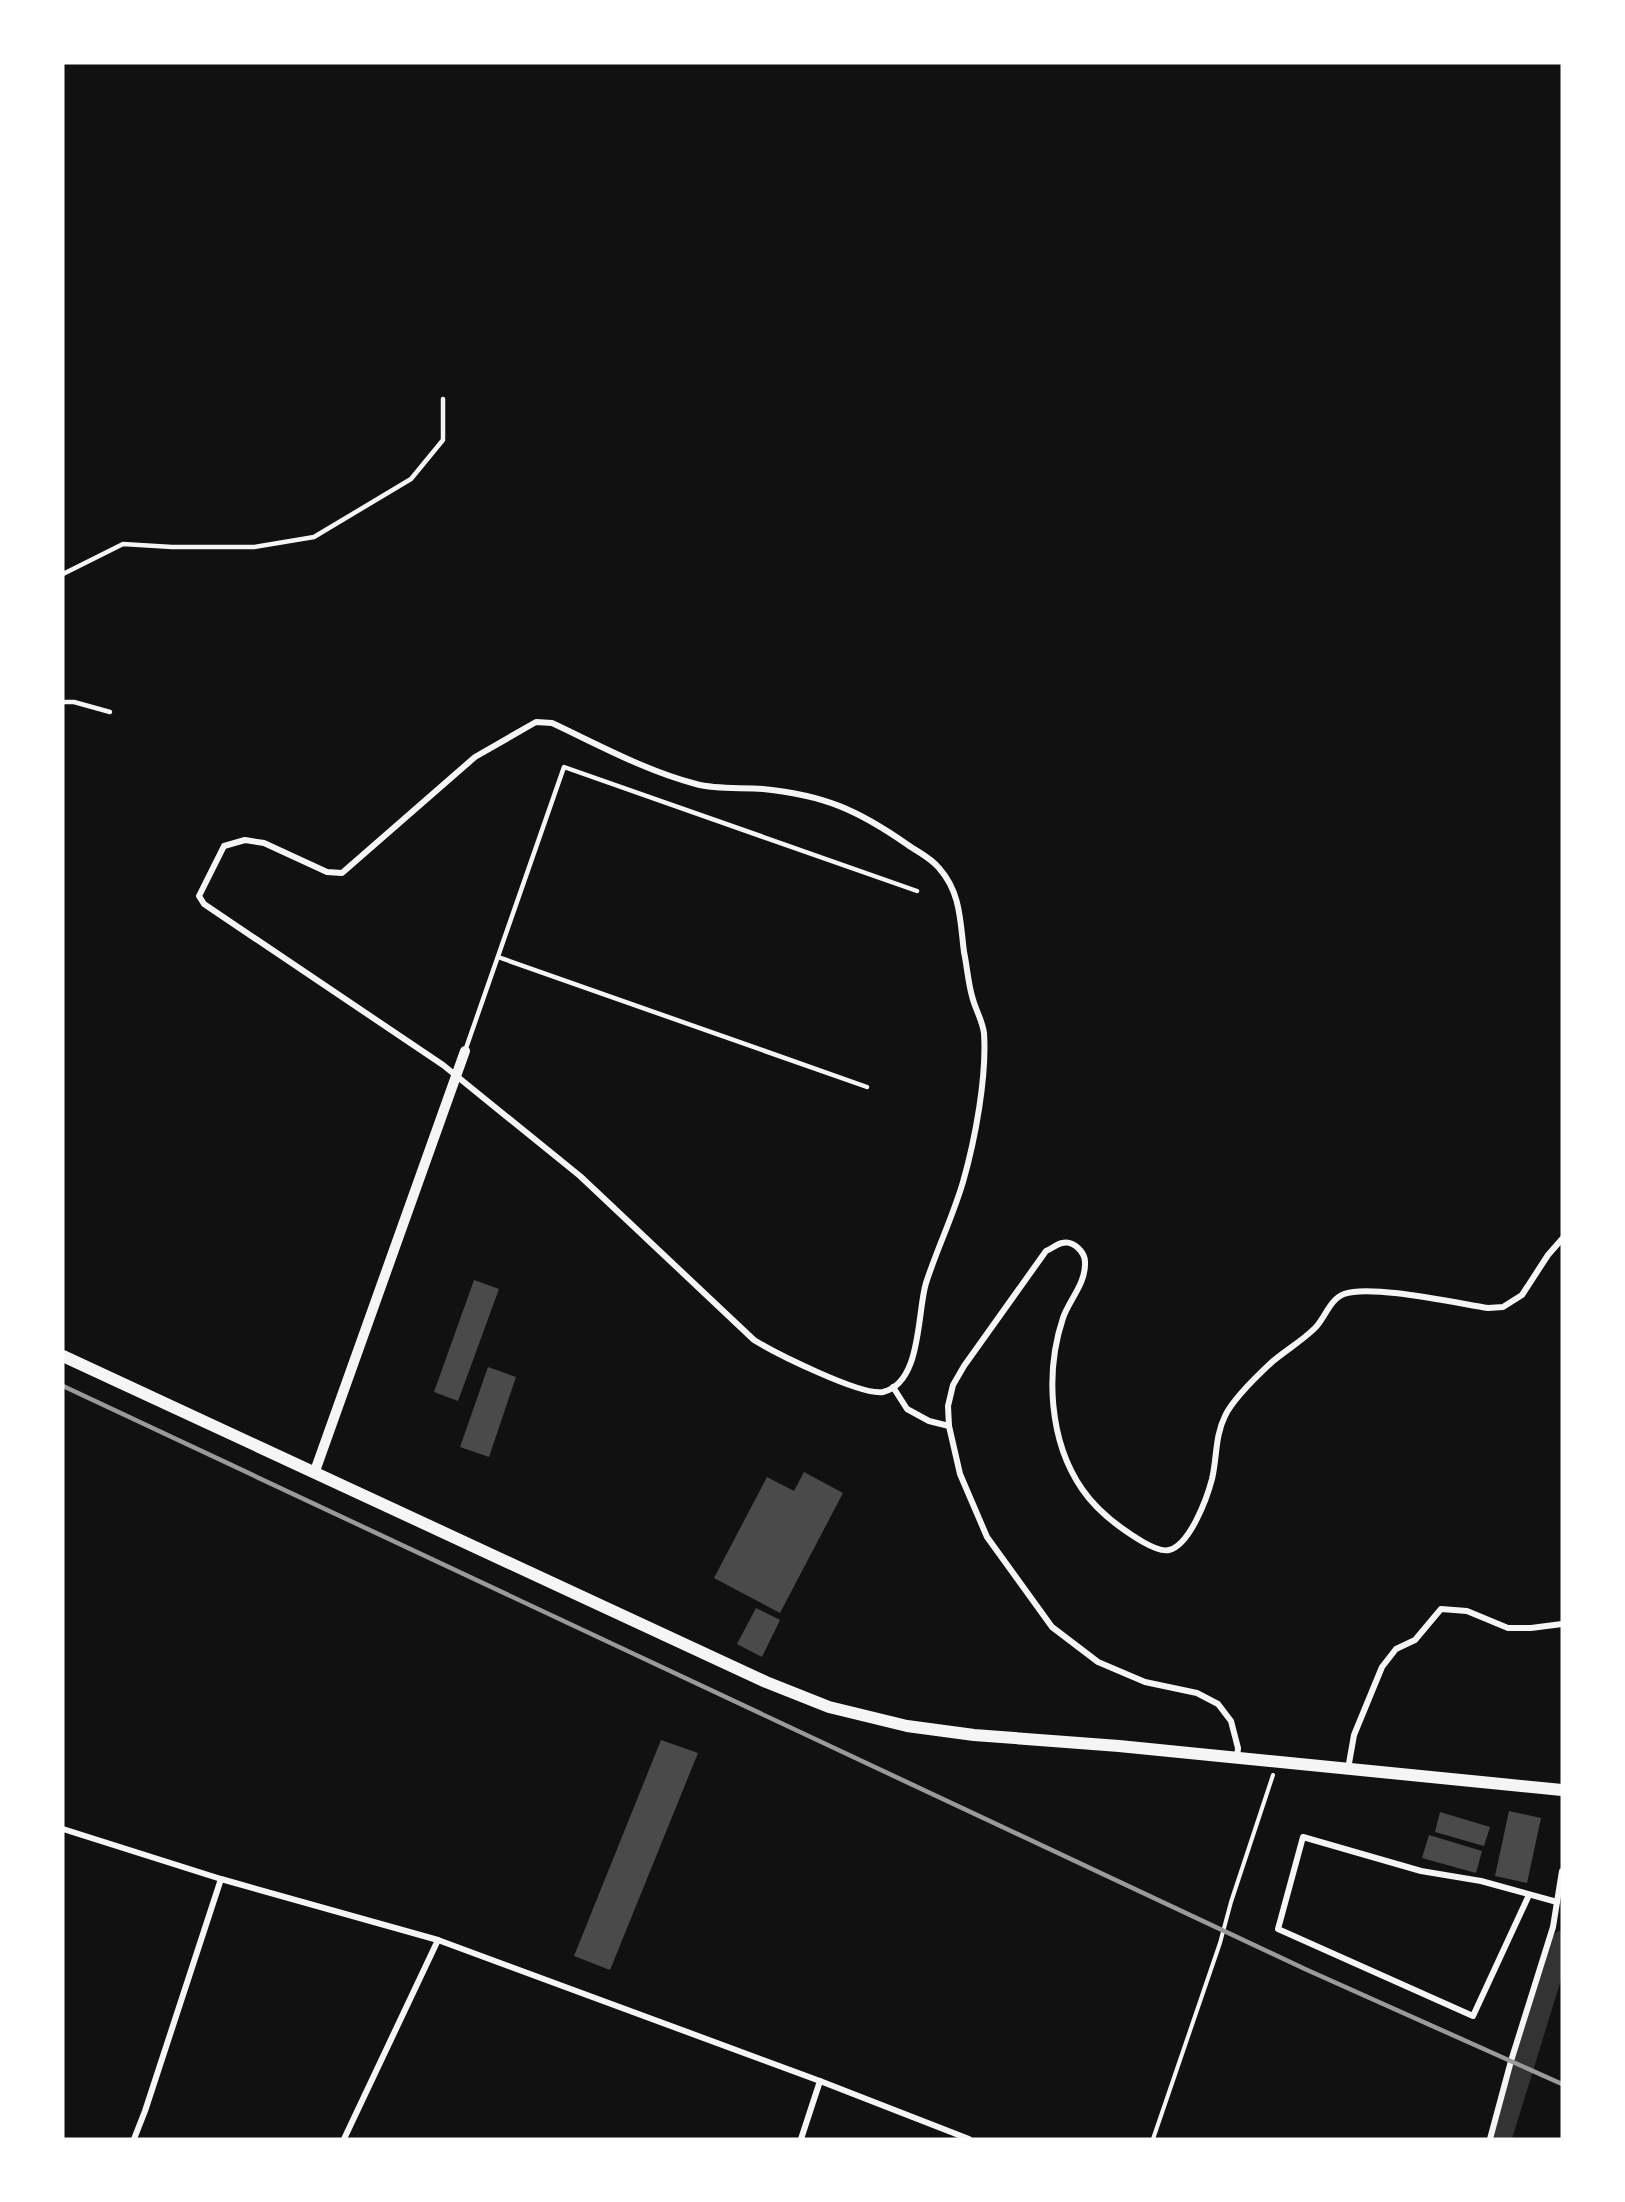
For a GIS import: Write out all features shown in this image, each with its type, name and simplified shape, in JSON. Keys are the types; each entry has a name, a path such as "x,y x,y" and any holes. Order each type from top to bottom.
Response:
{"main road":[{"path":"63,1356 756,1677 829,1707 907,1726 974,1735 1119,1746 1562,1791"}],"street":[{"path":"536,722 552,723 673,778 701,785 763,789 815,796 838,804 882,826 938,866 954,888 960,909 972,997 982,1020 984,1037 982,1085 962,1184 925,1285 917,1346 906,1373 893,1387 882,1392 861,1389 775,1354 754,1341 580,1176 443,1065 204,904 199,896 224,846 246,840 264,843 327,872 342,873 475,757 536,722"},
{"path":"315,1471 465,1051"},
{"path":"1237,1759 1238,1748 1231,1721 1218,1704 1197,1693 1145,1682 1098,1662 1052,1627 987,1537 960,1474 949,1426 948,1406 953,1385 964,1366 1046,1251 1063,1242 1074,1244 1082,1251 1086,1263 1081,1283 1063,1316 1054,1356 1053,1397 1057,1428 1070,1468 1083,1489 1100,1509 1126,1532 1149,1546 1167,1551 1179,1545 1189,1533 1203,1503 1212,1478 1218,1438 1225,1416 1239,1397 1273,1361 1317,1326 1330,1306 1341,1295 1356,1290 1488,1308 1503,1307 1522,1295 1548,1255 1562,1239"},
{"path":"893,1387 907,1409 929,1421 949,1426"},
{"path":"1348,1770 1354,1735 1382,1667 1396,1649 1415,1640 1441,1609 1467,1611 1508,1628 1562,1624"},
{"path":"63,1829 221,1879 438,1940 820,2081 969,2139"},
{"path":"1529,1895 1473,2016 1278,1929 1303,1836 1421,1871 1481,1881 1557,1902"},
{"path":"1490,2139 1511,2061 1553,1927 1562,1871"},
{"path":"134,2139 221,1879"},
{"path":"344,2139 438,1940"},
{"path":"801,2139 820,2081"}],"lane":[{"path":"63,574 123,544 172,547 254,547 314,537 411,479 443,440 443,399"},
{"path":"63,702 74,702 110,712"},
{"path":"465,1051 564,767 917,891"},
{"path":"498,957 867,1087"}],"path":[{"path":"1153,2139 1220,1943 1231,1902 1277,1763"}],"building":[{"path":"474,1280 499,1289 458,1401 434,1392"},
{"path":"488,1367 516,1377 489,1457 460,1447"},
{"path":"804,1472 843,1493 780,1613 714,1578 767,1477 794,1491"},
{"path":"756,1608 780,1620 762,1657 737,1644"},
{"path":"661,1740 698,1753 610,1970 574,1956"},
{"path":"1509,1811 1541,1818 1527,1883 1495,1876"},
{"path":"1440,1812 1490,1827 1484,1846 1435,1832"},
{"path":"1429,1835 1482,1851 1476,1873 1422,1858"}],"waterway":[{"path":"1501,2139 1562,1941"}],"railway":[{"path":"63,1386 1305,1969 1562,2084"}]}
